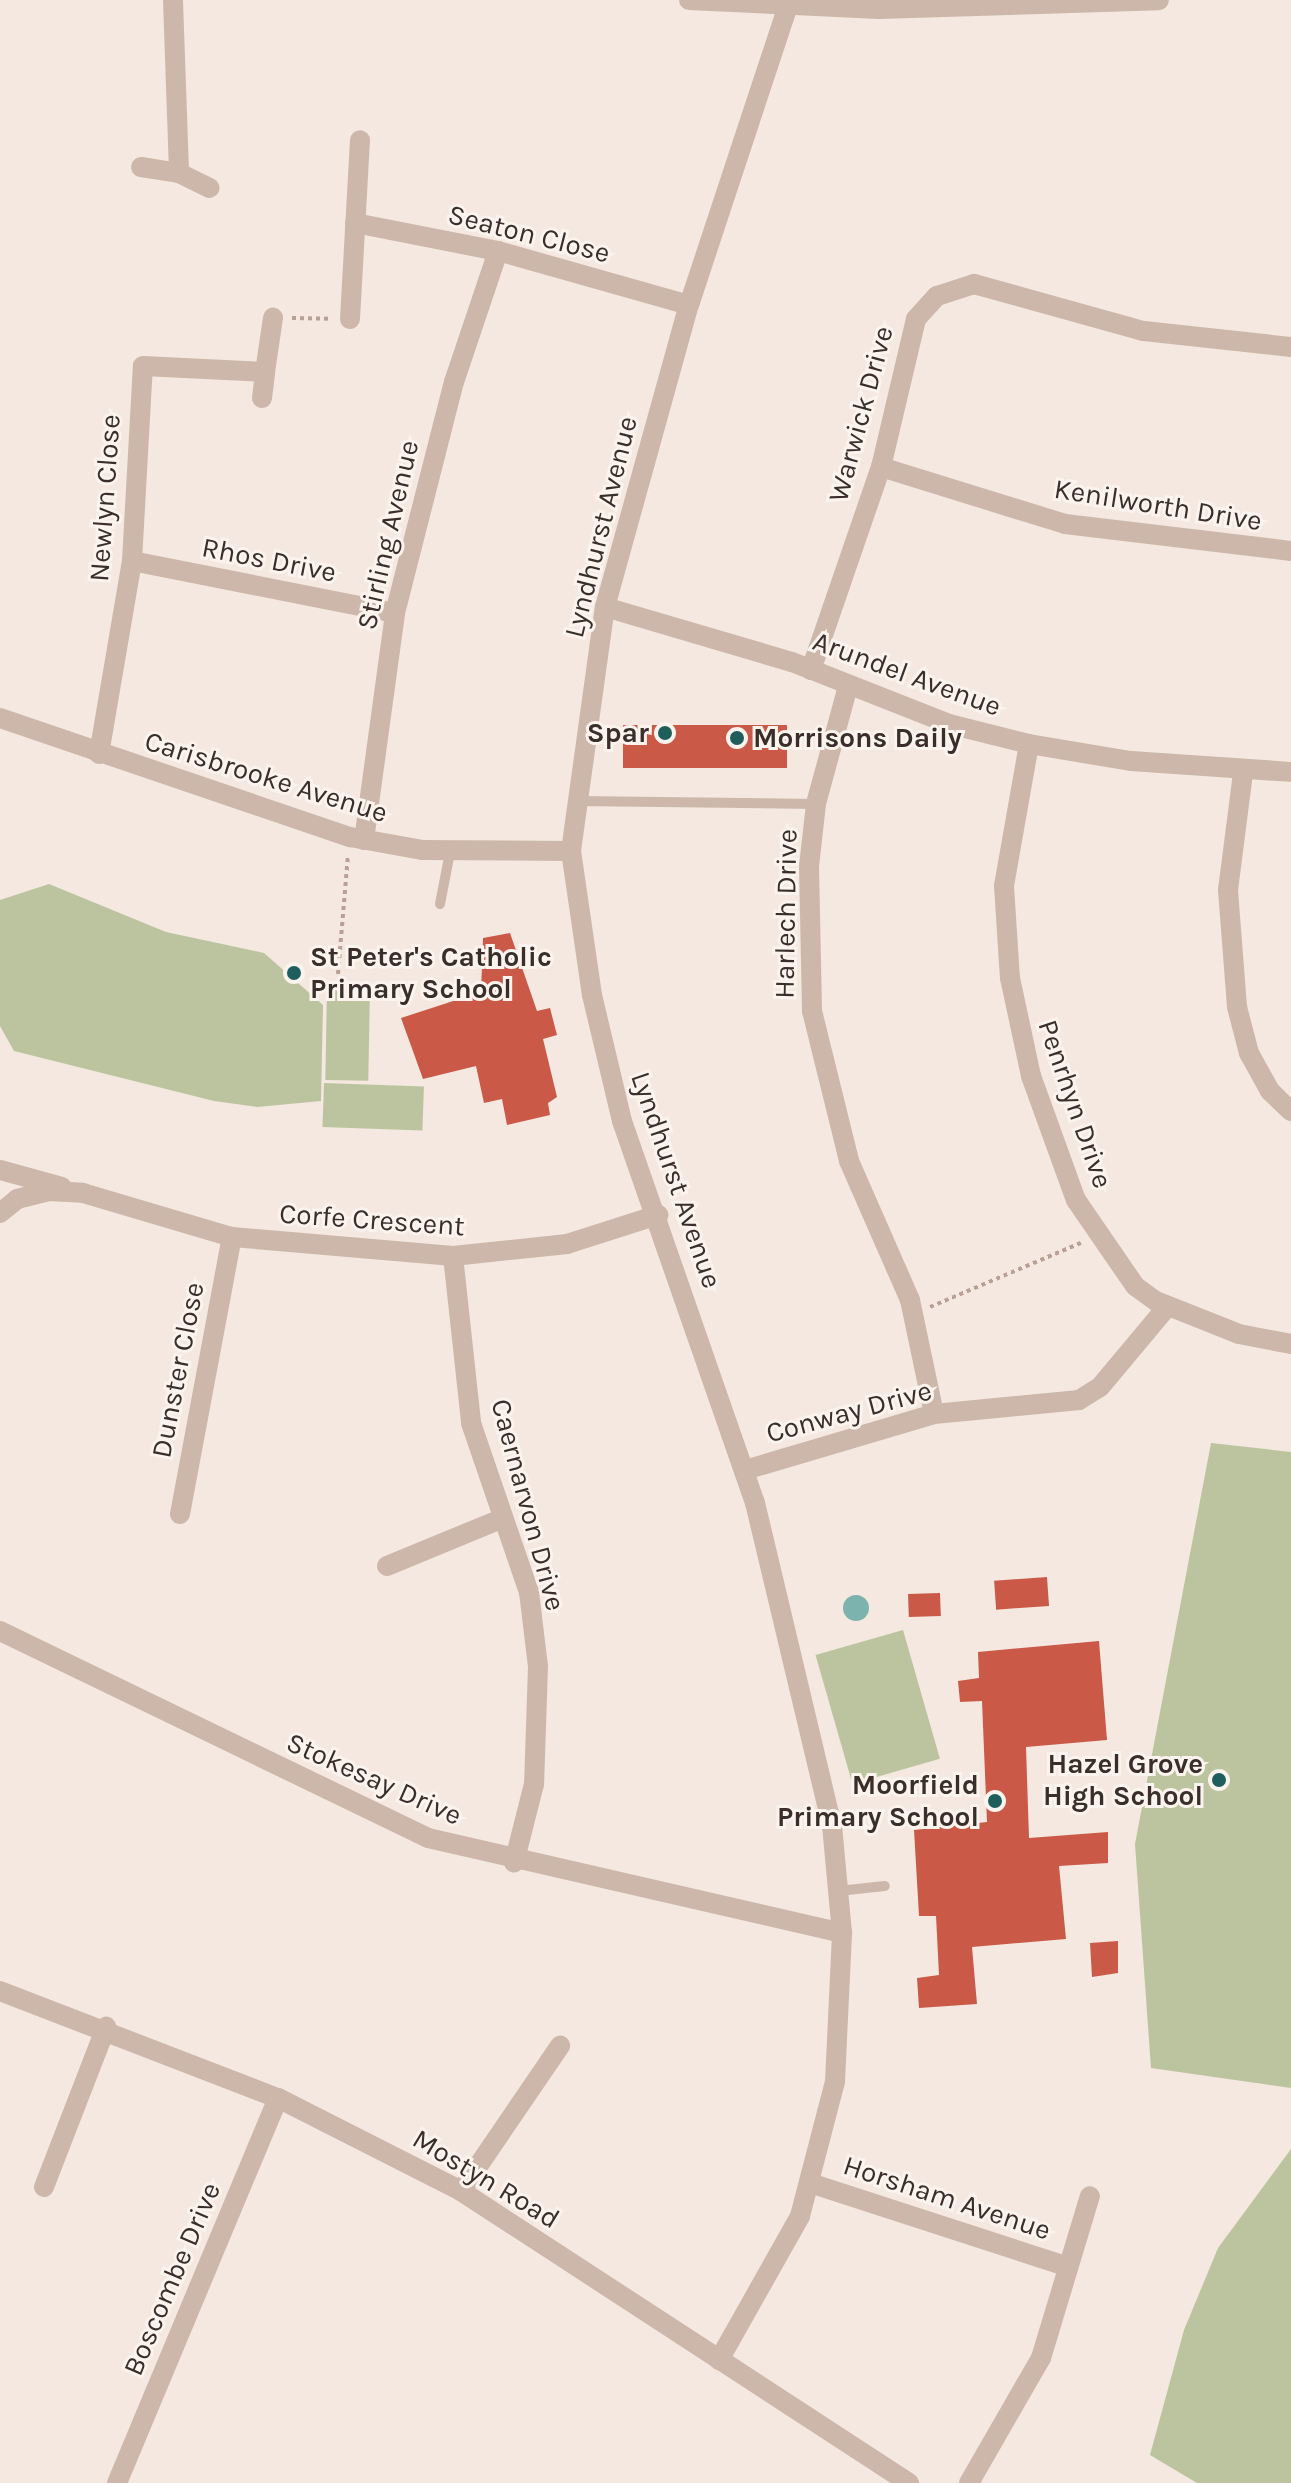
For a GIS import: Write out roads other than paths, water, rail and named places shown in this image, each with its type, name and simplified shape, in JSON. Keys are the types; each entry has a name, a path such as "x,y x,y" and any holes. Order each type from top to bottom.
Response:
{"street":[{"path":"173,0 179,173"},
{"path":"689,0 789,3 1159,0"},
{"name":"Lyndhurst Avenue","path":"719,2360 800,2216 835,2082 842,1933 832,1826 745,1470 605,1056 571,851 574,801 605,607 689,305 789,3"},
{"path":"350,319 360,140"},
{"path":"141,167 179,173 210,188"},
{"name":"Seaton Close","path":"355,223 498,251 689,305"},
{"name":"Stirling Avenue","path":"357,838 395,613 454,382 498,251"},
{"name":"Warwick Drive","path":"811,670 881,467 916,319 937,296 974,284 1144,331 1291,347"},
{"path":"262,398 273,318"},
{"name":"Newlyn Close","path":"99,754 132,561 143,366 265,372"},
{"name":"Kenilworth Drive","path":"881,467 1065,524 1291,551"},
{"name":"Rhos Drive","path":"132,561 395,613"},
{"name":"Arundel Avenue","path":"605,607 811,670 949,724 1029,744 1243,773 1291,772"},
{"name":"Harlech Drive","path":"848,686 816,804 809,881 812,1011 849,1161 913,1314 934,1414"},
{"name":"Carisbrooke Avenue","path":"0,718 99,754 357,838 450,852 571,851"},
{"name":"Penrhyn Drive","path":"1029,744 1004,886 1016,1021 1076,1200 1135,1286 1166,1308"},
{"path":"1243,773 1230,831 1228,890 1237,1007 1249,1053 1270,1091 1291,1111"},
{"name":"Corfe Crescent","path":"0,1170 232,1237 453,1256 567,1244 658,1215"},
{"name":"Corfe Crescent","path":"0,1213 17,1199 48,1191 83,1193"},
{"name":"Dunster Close","path":"180,1514 232,1237"},
{"name":"Caernarvon Drive","path":"453,1256 471,1423 501,1519 529,1592 538,1666 534,1784 514,1863"},
{"path":"1166,1308 1291,1344"},
{"name":"Conway Drive","path":"745,1470 934,1414 1079,1400 1100,1387 1166,1308"},
{"path":"387,1566 501,1519"},
{"name":"Stokesay Drive","path":"0,1631 366,1810 514,1863 842,1933"},
{"name":"Mostyn Road","path":"0,1991 106,2027 278,2098 461,2191 900,2481"},
{"path":"44,2187 106,2027"},
{"path":"461,2191 560,2046"},
{"name":"Boscombe Drive","path":"117,2483 278,2098"},
{"name":"Horsham Avenue","path":"810,2183 1065,2266"},
{"path":"969,2483 1041,2358 1065,2266 1090,2196"}],"lane":[{"path":"574,801 816,804"},
{"path":"440,904 450,852"},
{"path":"838,1891 885,1886"}],"water":[{"path":"856,1595 866,1598 869,1608 866,1618 856,1621 846,1618 843,1608 846,1598"}],"place":[{"name":"Spar","path":"665,733"},
{"name":"Morrisons Daily","path":"737,738"},
{"name":"St Peter's Catholic Primary School","path":"294,973"},
{"name":"Hazel Grove High School","path":"1219,1780"},
{"name":"Moorfield Primary School","path":"995,1801"}]}
